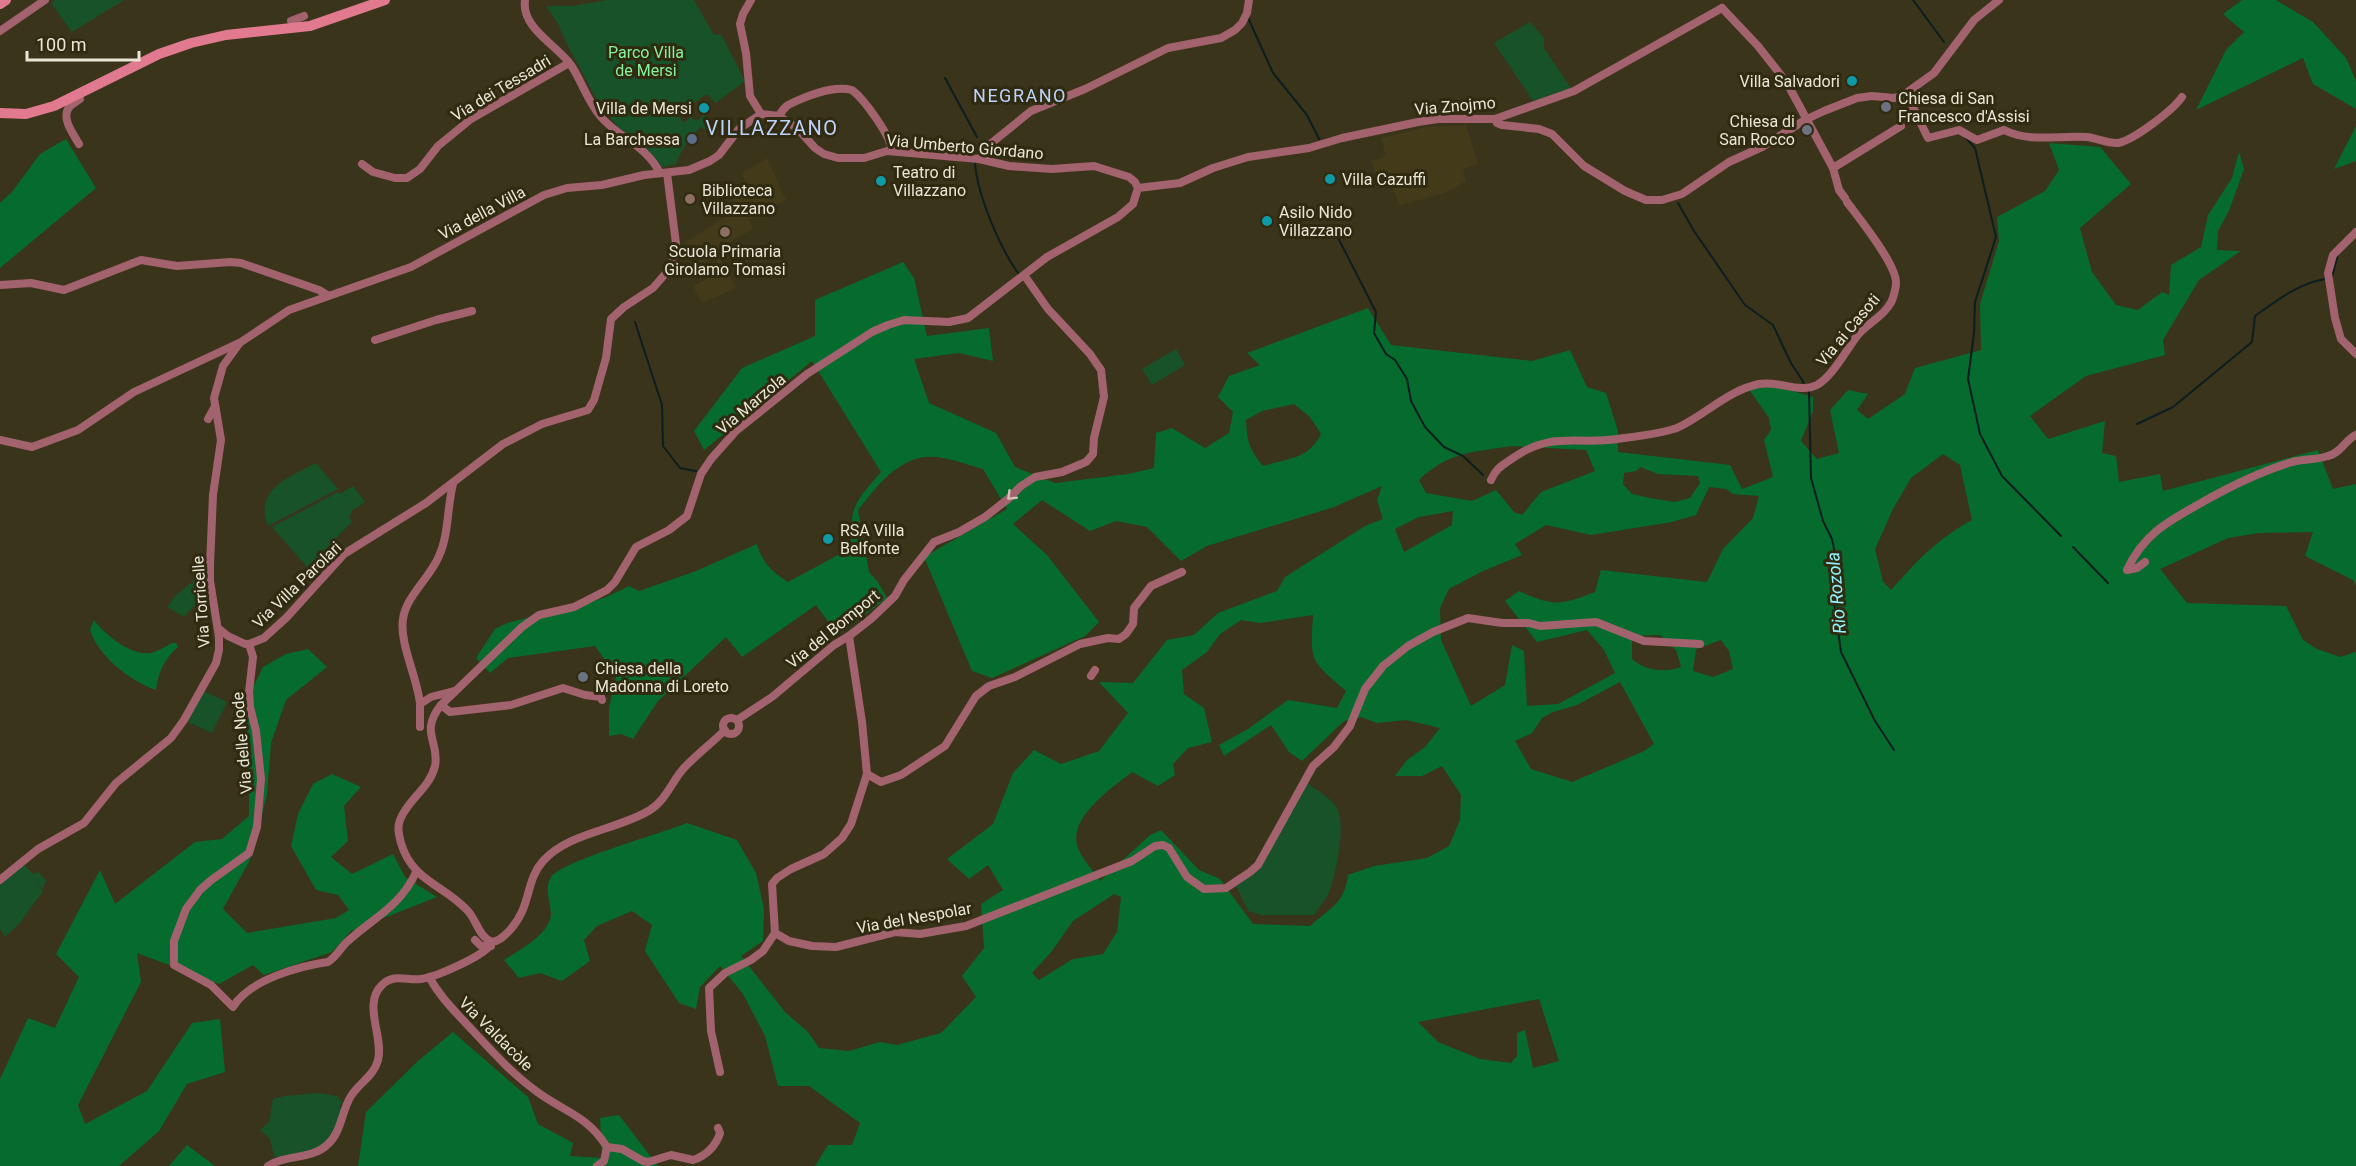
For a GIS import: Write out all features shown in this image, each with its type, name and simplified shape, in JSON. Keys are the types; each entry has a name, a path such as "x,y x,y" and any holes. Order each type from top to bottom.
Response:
{"main road":[{"path":"0,4 6,0"},
{"path":"0,113 26,114 39,111 183,45 226,34 295,23 323,23 385,0"}],"street":[{"path":"0,31 45,0"},
{"name":"Via dei Tessadri","path":"525,0 524,9 532,24 569,63 599,115 636,144 664,173"},
{"path":"751,0 740,24 746,53 750,96 761,114 779,116 785,107 809,97 842,88 852,90 863,101 889,139 892,151"},
{"path":"979,159 989,145 1031,111 1085,89 1168,48 1221,38 1235,30 1242,23 1249,0"},
{"path":"1495,119 1497,123 1539,129 1552,134 1584,166 1646,200 1662,200 1682,194 1729,162 1762,147 1805,120 1857,98 1872,96 1894,98 1906,93 1934,73 1974,20 1999,0"},
{"name":"Via ai Casoti","path":"1491,480 1495,470 1539,443 1568,439 1615,440 1678,428 1734,393 1761,383 1804,388 1817,385 1828,376 1860,332 1879,318 1890,304 1896,283 1893,270 1839,190 1833,168 1787,83 1723,4"},
{"name":"Via Znojmo","path":"1138,191 1180,183 1213,168 1248,157 1302,149 1418,122 1438,119 1495,119 1574,91 1723,4"},
{"path":"295,23 304,16"},
{"name":"Via dei Tessadri","path":"362,164 373,172 388,177 402,179 412,176 438,146 471,119 569,63"},
{"path":"1906,93 1928,138 1959,130 1977,140 2004,130 2018,137 2081,137 2110,143 2120,143 2137,133 2175,106 2182,97"},
{"path":"78,94 80,99 68,107 67,113 68,123 79,144"},
{"name":"Via della Villa","path":"242,342 289,310 411,267 544,195 567,188 602,185 689,170 710,161 719,155 738,131 761,114"},
{"name":"Via Umberto Giordano","path":"779,116 790,123 815,148 824,154 838,158 864,158 892,151 979,159 1009,166 1052,169 1094,166 1129,177 1138,191"},
{"path":"1833,168 1901,126"},
{"name":"Via Villa Parolari","path":"218,628 228,636 249,644 264,638 287,617 344,554 401,520 453,484 503,444 542,424 585,412 592,404 606,358 611,319 624,307 653,288 665,276 674,260 676,244 664,173"},
{"name":"Via Marzola","path":"492,944 478,929 470,912 416,872 404,851 399,833 399,822 433,773 435,754 430,726 432,718 441,705 539,615 574,607 607,590 615,582 636,547 669,530 687,516 701,474 723,445 736,431 807,374 872,332 888,325 904,320 949,322 968,318 1060,248 1118,218 1133,204 1138,191"},
{"path":"2356,232 2333,255 2328,273 2335,318 2341,339 2356,354"},
{"path":"0,285 31,283 64,290 141,260 177,266 230,262 241,263 312,287 327,295"},
{"name":"Via del Bomport","path":"492,944 505,935 521,916 534,874 551,853 573,841 649,811 663,800 685,767 725,730 730,734 736,732 739,727 737,720 772,697 895,596 904,580 934,542 959,532 985,517 1035,477 1062,472 1086,462 1093,454 1094,438 1104,398 1101,370 1090,354 1048,309 1024,275"},
{"path":"375,340 472,311"},
{"path":"0,440 32,447 69,434 134,392 242,342"},
{"name":"Via Torricelle","path":"0,880 38,849 84,823 116,783 176,734 216,663 219,650 218,628 210,574 213,495 221,440 214,398 220,373 242,342"},
{"name":"Via Torricelle","path":"208,419 214,408"},
{"path":"2145,562 2136,568 2127,570 2135,553 2152,534 2181,513 2250,477 2291,462 2311,457 2326,457 2339,452 2352,436 2356,435"},
{"path":"420,727 419,693 413,678 404,636 403,618 405,609 430,574 440,554 453,484"},
{"path":"867,774 881,782 901,775 945,746 976,696 990,686 1014,677 1080,644 1108,638 1119,639 1133,624 1134,608 1151,586 1182,572"},
{"name":"Via del Nespolar","path":"775,933 789,941 812,946 836,946 894,932 920,934 966,926 1132,861 1155,846 1163,845 1169,848 1188,877 1204,890 1226,888 1250,872 1264,856 1313,766 1334,747 1350,726 1365,689 1383,666 1408,646 1433,632 1468,618 1540,626 1596,622 1644,641 1700,644"},
{"path":"720,1072 711,1031 709,988 725,973 763,951 775,933 772,884 790,869 824,854 842,838 851,824 867,774 849,636"},
{"name":"Via delle Node","path":"249,644 253,657 249,692 250,707 256,731 261,779 257,827 249,853 210,881 186,909 174,941 174,964 212,985 233,1007 250,990 277,975 328,962 334,958 348,940 378,919 398,900 416,872"},
{"path":"441,705 450,712 512,705 563,688 601,697 602,700"},
{"path":"420,704 431,697 454,691"},
{"path":"475,940 482,946 492,944"},
{"path":"267,1166 286,1158 317,1152 330,1142 340,1125 350,1098 370,1076 377,1063 379,1050 374,1003 379,988 391,979 414,980 429,977 480,956 492,944"},
{"name":"Via Valdacòle","path":"429,977 445,1002 495,1056 537,1093 584,1120 597,1132 607,1147"},
{"path":"597,1166 604,1161 607,1147 622,1149 648,1162 671,1155 693,1160 707,1153 717,1142 720,1133 718,1128"}],"shaded area":[{"path":"1466,125 1478,164 1463,169 1466,181 1447,192 1399,206 1392,185 1381,189 1371,161 1386,156 1381,138 1426,127"},
{"name":"Scuola Primaria Girolamo Tomasi","path":"767,158 786,200 749,220 753,229 716,250 736,288 702,303 693,286 722,272 715,258 702,263 691,255 686,242 738,209 730,193 746,184 742,173"}],"green space":[{"path":"55,0 124,0 72,32 51,3"},
{"name":"Parco Villa de Mersi","path":"607,0 694,0 714,35 721,34 745,81 715,103 707,94 678,114 683,123 691,117 696,121 704,115 711,124 705,130 701,127 693,135 676,164 663,167 639,141 618,127 599,104 558,24 546,6 572,6"},
{"path":"2242,0 2276,0 2313,22 2346,58 2356,81 2356,109 2313,84 2303,58 2196,110 2226,50 2244,32 2223,14"},
{"path":"1530,22 1544,38 1544,48 1571,88 1533,101 1494,43"},
{"path":"2356,126 2356,161 2334,169"},
{"path":"66,139 96,188 0,268 0,203 12,192 40,154"},
{"path":"2049,143 2100,147 2131,184 2080,228 2092,272 2116,305 2138,310 2162,292 2169,295 2171,265 2201,247 2208,215 2232,178 2239,152 2244,169 2229,211 2218,231 2217,250 2241,251 2199,280 2163,340 2165,355 2086,376 2030,416 2048,439 2105,421 2102,453 2116,456 2119,482 2160,474 2163,491 2318,450 2333,489 2356,484 2356,585 2353,580 2305,556 2313,532 2259,533 2228,538 2160,569 2187,603 2286,606 2303,640 2317,649 2340,657 2356,652 2356,1166 815,1166 828,1145 852,1145 860,1123 809,1086 778,1086 765,1036 743,994 720,966 700,987 696,1009 679,1003 645,951 652,925 632,911 597,926 584,940 590,961 562,981 540,973 519,978 504,960 533,941 546,928 551,913 548,895 549,881 559,870 687,823 737,840 756,873 764,909 763,941 741,956 785,1012 808,1032 819,1048 849,1051 880,1042 897,1045 941,1033 976,997 962,976 984,948 981,904 1003,890 988,865 969,879 947,859 993,824 1013,773 1034,750 1061,764 1099,751 1128,713 1099,682 1133,683 1167,640 1194,635 1218,613 1277,591 1285,577 1365,526 1383,519 1377,500 1382,486 1334,507 1207,546 1181,561 1147,527 1116,521 1090,531 1042,500 1013,524 1047,555 1099,622 1085,636 992,678 972,671 924,557 1007,509 983,469 943,458 924,457 901,465 891,473 858,510 869,572 887,598 838,635 816,605 742,657 726,637 658,701 633,739 621,734 609,736 609,708 616,676 595,646 508,658 490,673 476,658 495,629 507,623 604,598 629,586 639,591 696,571 757,544 768,566 788,582 851,548 851,523 856,506 881,472 812,361 704,450 694,431 742,368 815,336 815,300 903,262 914,278 927,336 989,328 993,361 959,353 914,359 929,403 996,433 1015,467 1055,483 1128,474 1154,468 1156,433 1172,428 1205,448 1229,433 1233,412 1218,397 1229,376 1260,365 1247,353 1368,308 1391,345 1532,361 1570,350 1587,387 1606,393 1618,431 1618,452 1730,465 1742,489 1773,477 1764,440 1771,430 1769,418 1748,388 1762,382 1813,397 1813,411 1801,441 1817,459 1839,453 1830,410 1848,390 1868,394 1857,410 1868,419 1905,394 1915,368 1981,350 1980,304 1999,241 1997,217 2045,191 2059,170","holes":["1294,404 1310,417 1321,434 1316,443 1304,453 1263,466 1250,445 1246,420 1262,411","1512,446 1586,450 1595,471 1541,492 1522,515 1514,512 1496,490 1472,501 1426,493 1419,480 1440,464 1473,452","1943,454 1960,465 1972,520 1928,551 1891,590 1883,582 1875,549 1893,509 1911,478","1640,467 1658,474 1698,476 1700,483 1690,498 1675,502 1632,494 1623,484 1624,473 1636,471","1709,487 1726,489 1733,494 1759,496 1753,518 1723,549 1707,582 1601,570 1595,592 1574,600 1549,602 1519,591 1505,601 1537,642 1587,630 1604,650 1615,673 1558,704 1527,706 1524,651 1512,645 1505,685 1471,706 1441,640 1440,608 1449,589 1483,571 1522,555 1515,544 1546,525 1591,535 1672,522 1696,515","1453,511 1452,525 1404,552 1395,529 1419,517","1313,615 1312,643 1315,659 1319,666 1346,691 1337,708 1288,700 1248,729 1219,745 1224,756 1271,725 1289,752 1302,761 1344,721 1361,717 1377,723 1406,720 1440,728 1425,747 1407,760 1395,776 1422,776 1442,766 1461,795 1460,820 1449,846 1427,858 1374,866 1348,875 1340,899 1310,926 1253,924 1220,879 1199,870 1161,830 1150,835 1100,881 1077,845 1077,834 1086,813 1104,794 1132,772 1158,786 1175,775 1173,764 1188,748 1212,742 1204,708 1184,694 1182,670 1207,652 1220,634 1241,620 1260,623","1660,635 1676,650 1681,667 1655,670 1632,659 1632,636","1721,640 1729,651 1733,669 1713,677 1693,671 1696,649","1620,682 1654,744 1642,752 1572,782 1531,769 1515,741 1532,733 1542,718 1577,705","1114,894 1121,897 1117,932 1103,954 1073,959 1039,980 1032,973 1052,951 1073,921","1539,999 1559,1061 1533,1068 1525,1030 1517,1033 1517,1056 1511,1063 1480,1059 1438,1042 1418,1022"]},
{"path":"1176,349 1185,365 1152,385 1142,369"},
{"path":"316,463 338,489 268,526 265,513 270,493 285,479"},
{"path":"353,486 365,502 351,511 349,516 352,522 331,543 338,553 315,576 272,527"},
{"path":"202,574 201,598 184,617 167,607 175,596"},
{"path":"94,620 111,637 135,651 150,653 176,643 178,647 162,667 156,690 126,674 100,649 90,630"},
{"path":"308,649 327,667 286,700 271,743 267,795 250,860 223,909 247,933 336,918 349,910 338,895 316,890 291,846 298,814 313,784 332,774 361,787 344,806 348,841 331,857 352,874 393,854 405,877 437,897 351,931 332,952 264,975 253,965 219,984 137,953 141,982 78,1105 85,1124 147,1091 192,1023 220,1019 225,1072 187,1084 159,1131 119,1166 0,1166 0,1079 28,1018 55,1028 79,977 56,954 100,870 115,904 195,842 222,839 249,816 249,762 241,712 263,667 286,654"},
{"path":"203,691 227,702 212,733 188,722"},
{"path":"1308,783 1331,801 1340,815 1340,847 1330,891 1314,915 1261,915 1248,911 1236,886 1254,873"},
{"path":"24,864 33,874 38,872 46,880 43,889 35,881 43,891 20,923 5,937 0,929 0,885"},
{"path":"453,1032 528,1097 538,1124 573,1143 570,1156 602,1158 600,1118 619,1115 658,1166 358,1166 366,1112 419,1060"},
{"path":"319,1093 337,1096 343,1103 339,1106 342,1109 332,1136 327,1142 313,1150 274,1157 270,1139 260,1130 269,1122 273,1099"},
{"path":"187,1145 215,1166 169,1166"}],"waterway":[{"path":"1913,0 1944,42"},
{"path":"1249,16 1273,73 1307,115 1319,139"},
{"path":"945,78 977,137"},
{"path":"1964,136 1975,148 1996,237 1975,302 1974,333 1968,379 1980,434 2002,476 2061,536"},
{"path":"975,164 980,191 990,220 1018,273"},
{"name":"Rio Rozola","path":"1678,203 1694,231 1745,305 1773,325 1791,363 1804,383"},
{"path":"1333,228 1376,312 1374,333 1386,354 1395,360 1407,379 1411,401 1425,427 1444,447 1463,456 1483,475"},
{"path":"2332,277 2338,254"},
{"path":"2137,424 2173,407 2252,342 2255,316 2306,284 2325,279"},
{"path":"635,322 662,405 663,446 680,468 696,471"},
{"name":"Rio Rozola","path":"1809,391 1811,478 1823,521 1832,539 1837,563 1832,588 1841,652 1875,721 1894,750"},
{"path":"2073,547 2108,583"}],"place":[{"name":"Villa Salvadori","path":"1852,81"},
{"name":"Chiesa di San Francesco d'Assisi","path":"1886,107"},
{"name":"Villa de Mersi","path":"704,108"},
{"name":"Chiesa di San Rocco","path":"1807,130"},
{"name":"La Barchessa","path":"692,139"},
{"name":"Villa Cazuffi","path":"1330,179"},
{"name":"Teatro di Villazzano","path":"881,181"},
{"name":"Biblioteca Villazzano","path":"690,199"},
{"name":"Asilo Nido Villazzano","path":"1267,221"},
{"name":"Scuola Primaria Girolamo Tomasi","path":"725,232"},
{"name":"RSA Villa Belfonte","path":"828,539"},
{"name":"Chiesa della Madonna di Loreto","path":"583,677"}],"district":[{"name":"NEGRANO","path":"1020,95"},
{"name":"VILLAZZANO","path":"772,128"}]}
